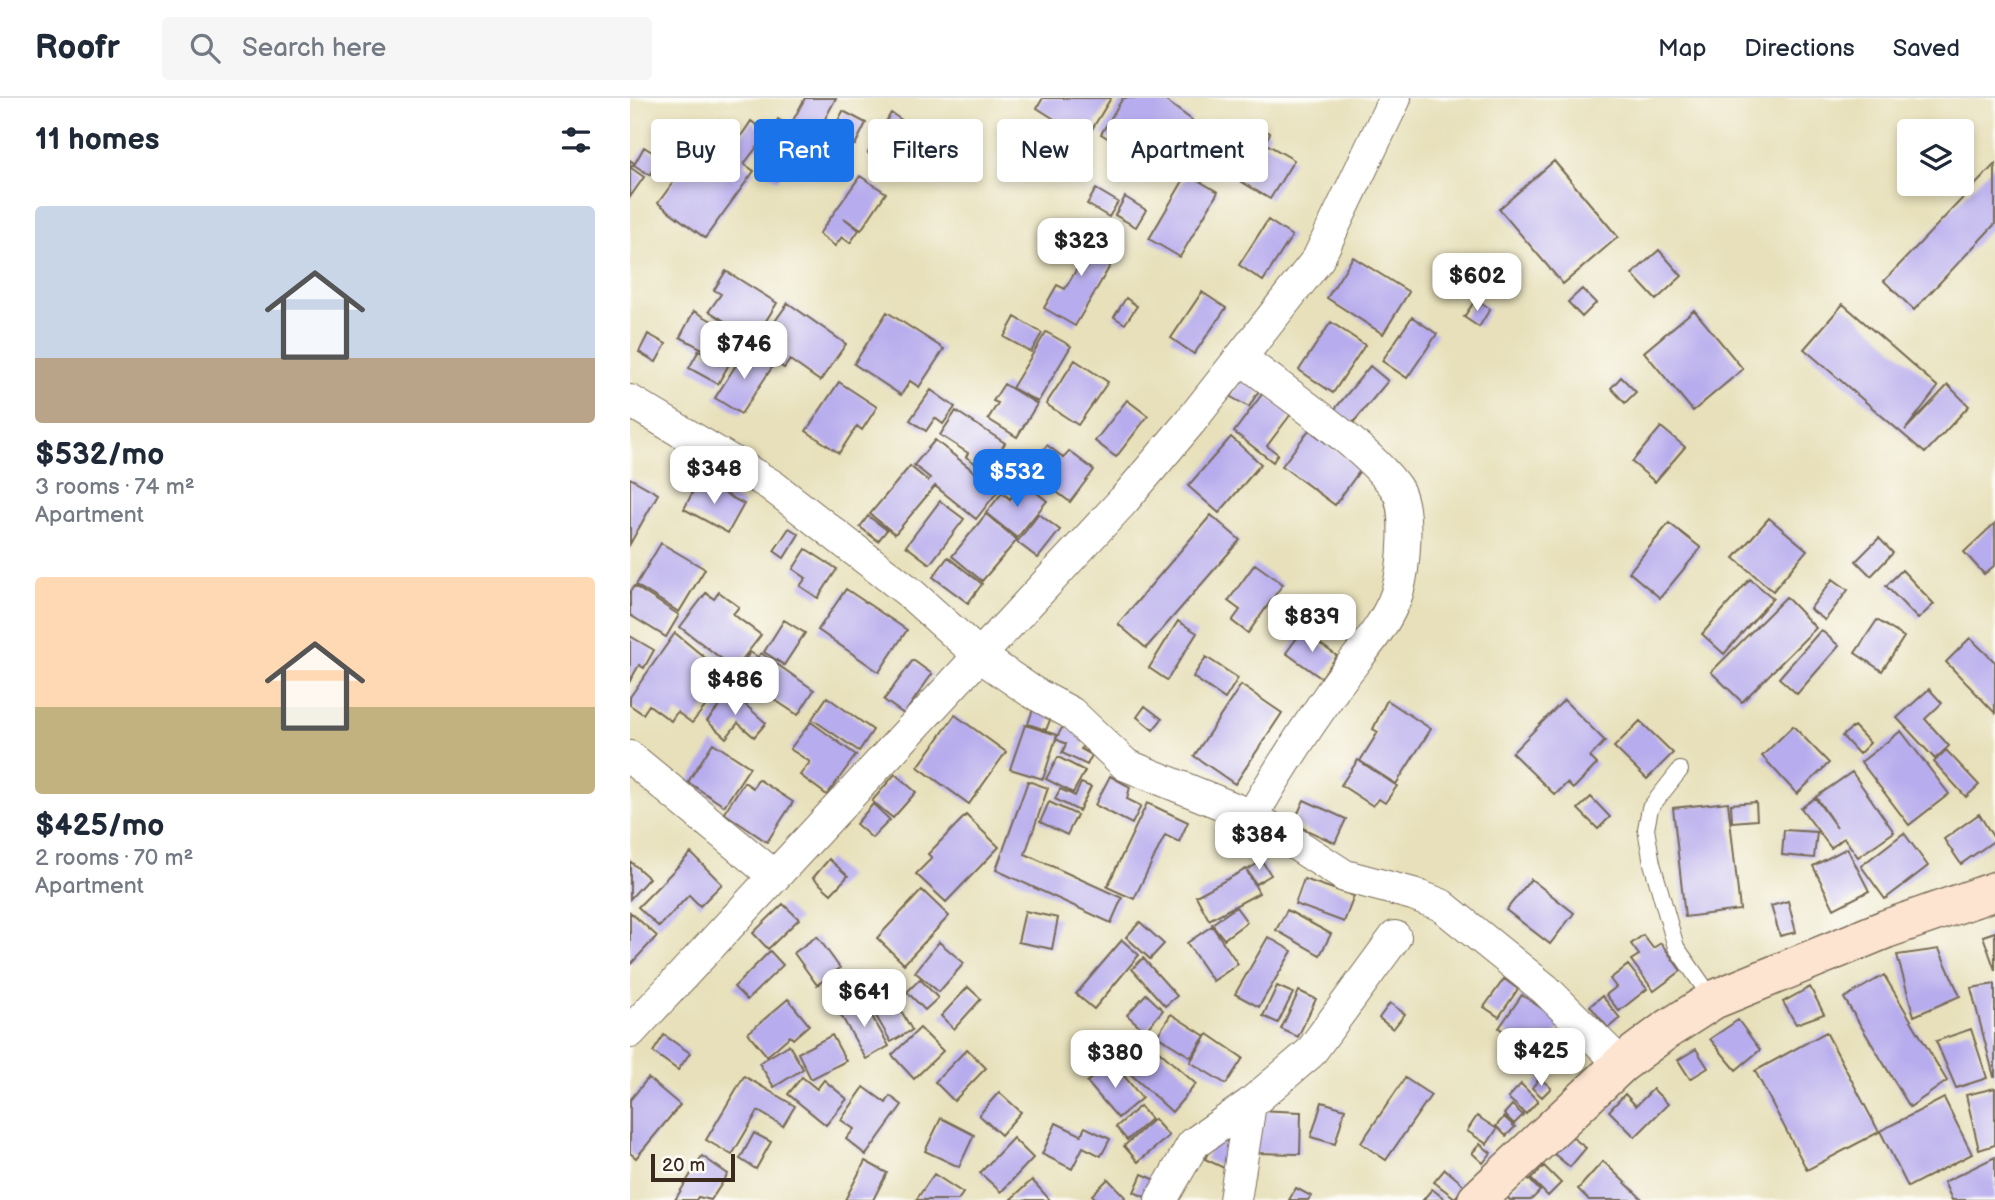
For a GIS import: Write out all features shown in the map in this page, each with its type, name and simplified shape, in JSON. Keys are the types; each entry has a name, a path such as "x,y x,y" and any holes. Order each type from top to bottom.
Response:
{"street":[{"path":"630,1032 1124,500 1241,358 1318,258 1395,98"},
{"path":"1241,358 1359,450 1397,489 1404,521 1403,564 1397,594 1383,620 1319,710 1252,816"},
{"path":"630,401 771,485 909,592 980,656 1032,692 1071,713 1126,765 1252,816 1345,876 1413,894 1441,905 1545,989 1621,1064"},
{"path":"630,757 773,875"},
{"path":"1477,1200 1621,1064 1713,1000 1886,929 1995,891"},
{"path":"1161,1200 1193,1143 1250,1104 1311,1054 1395,937"},
{"path":"1235,1200 1250,1104"}],"lane":[{"path":"1681,770 1650,808 1646,829 1652,863 1676,947 1713,1000"}],"building":[{"path":"805,98 836,98 825,119 794,119"},
{"path":"1043,98 1111,98 1093,128 1093,119 1054,119 1037,108"},
{"path":"1123,98 1162,98 1191,119 1110,119"},
{"path":"843,111 866,123 855,145 854,119 839,119"},
{"path":"891,113 900,119 888,119"},
{"path":"751,121 754,123 754,151 744,164 754,171 705,238 658,203 673,182 740,182 740,135"},
{"path":"1107,124 1107,138 1101,134"},
{"path":"1268,145 1294,160 1270,199 1242,182 1268,182"},
{"path":"644,147 651,151 650,175 634,165"},
{"path":"630,160 634,163 631,168 644,177 630,197"},
{"path":"1554,161 1618,237 1563,284 1499,209"},
{"path":"1995,164 1995,224 1914,310 1884,281 1965,196 1974,196 1974,186"},
{"path":"860,176 886,193 861,230 844,218 859,230 850,243 842,237 835,246 819,234"},
{"path":"1182,182 1201,182 1218,192 1180,257 1149,239"},
{"path":"1096,189 1118,202 1109,217 1087,204"},
{"path":"1125,197 1146,210 1136,227 1115,215"},
{"path":"1268,220 1292,236 1263,281 1239,265"},
{"path":"1075,230 1117,254 1075,326 1044,308 1057,285 1065,289 1082,260 1064,248"},
{"path":"1659,250 1682,276 1656,300 1632,274"},
{"path":"1353,257 1409,292 1383,334 1327,298"},
{"path":"726,271 777,303 754,340 709,311 721,294 714,290"},
{"path":"1582,289 1596,303 1582,317 1568,302"},
{"path":"1202,292 1226,308 1194,354 1171,338"},
{"path":"1126,298 1137,306 1125,324 1114,317"},
{"path":"1476,299 1490,309 1479,327 1464,317"},
{"path":"788,303 846,344 820,381 790,360 784,368 756,348"},
{"path":"1843,304 1938,387 1905,430 1948,385 1969,406 1925,453 1804,349"},
{"path":"1694,310 1743,369 1693,411 1644,352"},
{"path":"694,311 719,325 704,350 680,337"},
{"path":"887,312 944,349 919,387 910,381 901,395 854,364"},
{"path":"1015,317 1042,333 1031,352 1004,337"},
{"path":"1412,317 1437,334 1407,378 1382,361"},
{"path":"1331,322 1365,345 1333,393 1299,370"},
{"path":"720,332 741,343 718,384 689,368 699,350 708,355"},
{"path":"1046,332 1071,346 1038,402 1012,388"},
{"path":"648,334 666,344 656,362 639,352"},
{"path":"747,348 773,366 741,414 715,398"},
{"path":"1075,360 1108,382 1078,425 1046,404"},
{"path":"1370,366 1388,381 1352,424 1334,410"},
{"path":"1243,377 1261,387 1249,407 1231,397"},
{"path":"1621,377 1636,392 1625,403 1611,388"},
{"path":"839,382 877,407 862,430 857,426 839,453 806,431"},
{"path":"1004,384 1037,404 1017,437 988,419 998,403 993,401"},
{"path":"931,390 955,407 943,424 935,418 926,431 910,420"},
{"path":"1263,393 1291,414 1267,446 1278,454 1273,462 1234,432"},
{"path":"1127,400 1148,416 1116,457 1095,441"},
{"path":"956,411 1005,443 987,471 966,457 968,453 940,435"},
{"path":"1661,427 1685,447 1655,482 1632,462"},
{"path":"1309,430 1361,469 1335,505 1282,466"},
{"path":"1231,437 1261,464 1219,513 1188,486"},
{"path":"935,440 998,491 976,519 935,486 895,534 870,514 910,466 928,481 930,478 914,465"},
{"path":"1047,445 1064,458 1069,451 1094,470 1070,502 1028,470"},
{"path":"630,478 658,494 630,544"},
{"path":"699,480 744,504 728,533 684,509"},
{"path":"1023,482 1047,501 1017,538 986,513 1002,493 1010,499"},
{"path":"940,501 964,519 930,564 906,546"},
{"path":"986,514 1017,540 982,581 952,556"},
{"path":"1039,514 1060,530 1038,558 1017,542"},
{"path":"1211,515 1240,540 1146,648 1118,624"},
{"path":"868,516 887,530 878,541 860,527"},
{"path":"1769,518 1807,550 1773,591 1734,558"},
{"path":"1669,523 1701,548 1660,598 1629,572"},
{"path":"1995,523 1995,565 1984,574 1964,552"},
{"path":"789,528 799,534 784,558 774,551"},
{"path":"1879,538 1893,553 1871,576 1856,561"},
{"path":"661,543 705,569 679,612 636,585"},
{"path":"806,549 837,569 818,598 800,586 806,578 793,569"},
{"path":"948,557 982,584 968,603 933,577"},
{"path":"1255,564 1283,584 1248,633 1232,621 1240,610 1228,601"},
{"path":"1902,570 1934,604 1918,619 1886,586"},
{"path":"1750,579 1773,598 1724,654 1702,634"},
{"path":"1833,579 1848,590 1825,620 1810,609"},
{"path":"634,586 679,615 666,637 630,615 630,592"},
{"path":"846,589 907,630 879,672 818,630"},
{"path":"719,592 739,607 733,614 761,635 735,669 680,627 706,593 714,599"},
{"path":"1786,597 1816,628 1742,702 1711,672"},
{"path":"1326,602 1351,619 1339,637 1313,620"},
{"path":"784,620 805,633 784,665 764,652"},
{"path":"1877,620 1904,637 1882,671 1855,653"},
{"path":"1178,621 1197,633 1167,680 1149,668"},
{"path":"1821,630 1839,646 1797,694 1779,678"},
{"path":"1302,631 1337,656 1321,678 1286,653"},
{"path":"675,633 715,666 718,662 732,673 692,723 677,712 671,721 649,705 643,714 630,705 630,697"},
{"path":"630,636 654,650 644,668 639,665 630,681"},
{"path":"1970,638 1995,662 1995,713 1946,662"},
{"path":"750,652 758,657 761,653 814,690 798,715 739,677 746,668 742,665"},
{"path":"1206,657 1238,678 1225,699 1193,677"},
{"path":"913,660 932,674 904,714 884,700"},
{"path":"1241,685 1282,713 1235,784 1194,756"},
{"path":"1929,689 1942,703 1925,719 1949,746 1935,759 1897,718"},
{"path":"731,692 766,723 754,737 738,723 726,738 707,721"},
{"path":"827,697 873,730 859,751 812,719"},
{"path":"1387,700 1431,729 1396,784 1360,761 1378,732 1373,729"},
{"path":"1564,700 1605,741 1590,757 1597,764 1573,789 1567,783 1555,795 1512,753"},
{"path":"1035,703 1054,710 1046,730 1028,724"},
{"path":"1145,706 1162,719 1153,730 1137,717"},
{"path":"955,715 1006,752 969,804 918,767"},
{"path":"1640,721 1673,753 1647,779 1614,747"},
{"path":"811,722 856,755 827,795 800,775 810,762 790,749"},
{"path":"1025,725 1057,735 1043,779 1010,769"},
{"path":"1063,726 1087,737 1081,749 1092,755 1087,765 1062,753 1066,744 1056,739"},
{"path":"1793,726 1829,763 1797,794 1762,756"},
{"path":"1854,726 1870,743 1859,754 1842,736"},
{"path":"1901,731 1949,794 1909,825 1861,762"},
{"path":"713,743 750,767 724,806 688,782"},
{"path":"1946,750 1979,785 1966,797 1934,762"},
{"path":"1058,757 1085,771 1073,793 1046,779"},
{"path":"1358,760 1397,786 1385,803 1379,799 1373,806 1341,785"},
{"path":"1852,772 1894,832 1858,857 1844,838 1831,848 1801,808 1815,798 1837,828 1816,797"},
{"path":"895,774 916,792 893,818 872,801"},
{"path":"1110,776 1130,787 1127,799 1141,806 1132,824 1095,805"},
{"path":"758,779 793,802 767,842 724,813 744,782 753,788"},
{"path":"1028,781 1048,788 1025,854 1122,898 1111,923 996,870"},
{"path":"1081,783 1091,787 1079,811 1055,799 1060,789 1075,796"},
{"path":"1591,797 1610,817 1598,829 1578,809"},
{"path":"1304,800 1346,819 1335,843 1293,824"},
{"path":"1049,802 1077,815 1067,835 1040,822"},
{"path":"1728,802 1740,910 1685,917 1673,808"},
{"path":"1756,802 1757,820 1732,822 1731,804"},
{"path":"1147,803 1188,822 1179,842 1165,835 1134,899 1107,887"},
{"path":"873,804 890,820 872,838 856,824"},
{"path":"1979,814 1995,840 1961,864 1944,839"},
{"path":"966,815 999,847 946,902 916,874 932,858 928,854"},
{"path":"1784,830 1817,832 1814,858 1782,855"},
{"path":"1904,833 1928,866 1885,899 1861,866"},
{"path":"1847,848 1869,891 1834,909 1813,866"},
{"path":"691,853 722,884 700,906 689,895 659,927 638,907"},
{"path":"829,859 848,876 831,894 813,878"},
{"path":"630,861 649,878 630,899"},
{"path":"1262,861 1271,875 1256,884 1247,870"},
{"path":"1246,869 1259,893 1209,920 1196,896"},
{"path":"1304,879 1354,896 1344,922 1295,904"},
{"path":"1531,879 1574,913 1550,944 1506,910"},
{"path":"922,890 949,916 904,964 877,938"},
{"path":"1788,901 1796,932 1780,936 1771,906"},
{"path":"783,904 799,919 768,949 753,933"},
{"path":"1236,907 1247,922 1224,939 1212,924"},
{"path":"1287,910 1331,934 1320,955 1276,930"},
{"path":"1025,911 1058,918 1052,949 1018,942"},
{"path":"630,912 657,936 630,965"},
{"path":"1140,922 1164,944 1150,959 1126,937"},
{"path":"1212,926 1238,964 1213,981 1187,943"},
{"path":"1995,932 1995,970 1983,936"},
{"path":"1643,935 1653,948 1661,943 1681,971 1654,991 1631,960 1639,955 1631,944"},
{"path":"817,936 840,968 817,985 794,953"},
{"path":"1268,937 1292,951 1259,1007 1235,994"},
{"path":"1122,940 1139,955 1094,1009 1076,994"},
{"path":"939,942 964,963 939,992 915,972"},
{"path":"1939,949 1960,996 1914,1016 1897,955"},
{"path":"770,951 783,965 747,1000 734,987"},
{"path":"1143,958 1177,996 1165,1006 1132,969"},
{"path":"1628,965 1647,989 1619,1011 1606,995 1616,987 1610,979"},
{"path":"1884,975 1947,1081 1910,1107 1844,998"},
{"path":"920,979 938,998 925,1010 907,992"},
{"path":"1504,979 1518,989 1499,1017 1484,1007"},
{"path":"885,982 912,1030 891,1042 864,995"},
{"path":"1995,984 1995,1077 1994,1077 1971,988"},
{"path":"1277,986 1293,993 1278,1023 1263,1016"},
{"path":"968,987 981,999 954,1029 941,1016"},
{"path":"1810,987 1824,1014 1796,1024 1783,1002"},
{"path":"1299,991 1316,999 1298,1037 1281,1029"},
{"path":"1146,994 1163,1010 1145,1031 1127,1015"},
{"path":"1522,995 1563,1023 1540,1057 1499,1028"},
{"path":"1602,996 1620,1018 1608,1028 1590,1006"},
{"path":"788,999 809,1025 793,1039 790,1036 767,1056 748,1033"},
{"path":"862,999 889,1046 866,1059 839,1012"},
{"path":"1390,1003 1405,1014 1393,1029 1379,1018"},
{"path":"1171,1014 1205,1036 1191,1057 1157,1036"},
{"path":"1738,1020 1760,1050 1736,1070 1710,1039"},
{"path":"920,1028 943,1051 914,1079 892,1055"},
{"path":"1971,1029 1987,1078 1956,1088 1936,1041"},
{"path":"1826,1032 1879,1132 1807,1170 1755,1071"},
{"path":"1208,1034 1243,1058 1226,1084 1190,1062"},
{"path":"664,1035 690,1053 678,1070 653,1052"},
{"path":"832,1035 846,1061 811,1079 798,1053"},
{"path":"1150,1043 1196,1084 1172,1112 1126,1070"},
{"path":"789,1045 803,1069 774,1087 759,1063"},
{"path":"967,1049 986,1068 954,1101 935,1082"},
{"path":"1696,1049 1708,1068 1690,1079 1678,1060"},
{"path":"1112,1061 1142,1098 1118,1118 1087,1082"},
{"path":"744,1076 795,1106 783,1126 758,1111 732,1155 706,1140"},
{"path":"802,1077 817,1089 824,1080 847,1099 826,1125 788,1094"},
{"path":"648,1078 680,1105 636,1158 630,1153 630,1100"},
{"path":"1405,1078 1431,1095 1386,1160 1361,1143"},
{"path":"1540,1078 1551,1088 1542,1097 1532,1088"},
{"path":"1521,1084 1538,1101 1526,1114 1508,1098"},
{"path":"864,1087 886,1103 890,1096 902,1105 866,1155 846,1139 854,1129 841,1120"},
{"path":"1995,1088 1995,1145 1979,1150 1966,1095"},
{"path":"1653,1089 1668,1104 1635,1137 1609,1111 1625,1094 1636,1106"},
{"path":"999,1092 1021,1112 1001,1135 979,1115"},
{"path":"1944,1098 1972,1154 1908,1187 1880,1131"},
{"path":"1322,1102 1345,1109 1335,1144 1311,1137"},
{"path":"1512,1105 1523,1115 1514,1124 1504,1114"},
{"path":"1140,1106 1151,1119 1127,1140 1116,1127"},
{"path":"1255,1110 1301,1112 1300,1154 1254,1153"},
{"path":"1477,1116 1497,1129 1487,1144 1467,1131"},
{"path":"1504,1117 1515,1127 1506,1136 1496,1126"},
{"path":"941,1118 974,1135 959,1167 925,1151"},
{"path":"1154,1119 1169,1136 1138,1162 1124,1146"},
{"path":"1056,1123 1081,1135 1085,1127 1110,1139 1101,1156 1083,1147 1072,1169 1042,1154"},
{"path":"754,1133 771,1142 756,1169 740,1159"},
{"path":"1568,1134 1586,1148 1570,1167 1553,1153"},
{"path":"1216,1135 1239,1146 1228,1170 1205,1159"},
{"path":"1013,1138 1033,1158 1001,1192 980,1173"},
{"path":"1480,1144 1491,1153 1483,1163 1472,1153"},
{"path":"702,1156 728,1174 711,1200 698,1197 696,1200 675,1200"},
{"path":"1995,1157 1995,1200 1952,1200 1944,1182"},
{"path":"865,1161 887,1173 873,1200 845,1200"},
{"path":"1603,1161 1643,1200 1589,1200 1578,1189"},
{"path":"1544,1166 1561,1183 1548,1196 1531,1179"},
{"path":"1445,1169 1465,1186 1455,1198 1434,1182"},
{"path":"934,1174 963,1193 958,1200 916,1200"},
{"path":"1142,1174 1163,1183 1151,1200 1134,1192"},
{"path":"1526,1176 1540,1191 1531,1200 1510,1200 1506,1195"},
{"path":"1108,1179 1125,1197 1123,1200 1097,1200 1092,1195"},
{"path":"1032,1180 1050,1200 1010,1200"},
{"path":"1296,1188 1311,1196 1308,1200 1289,1200"},
{"path":"1432,1189 1446,1200 1423,1200"}]}
